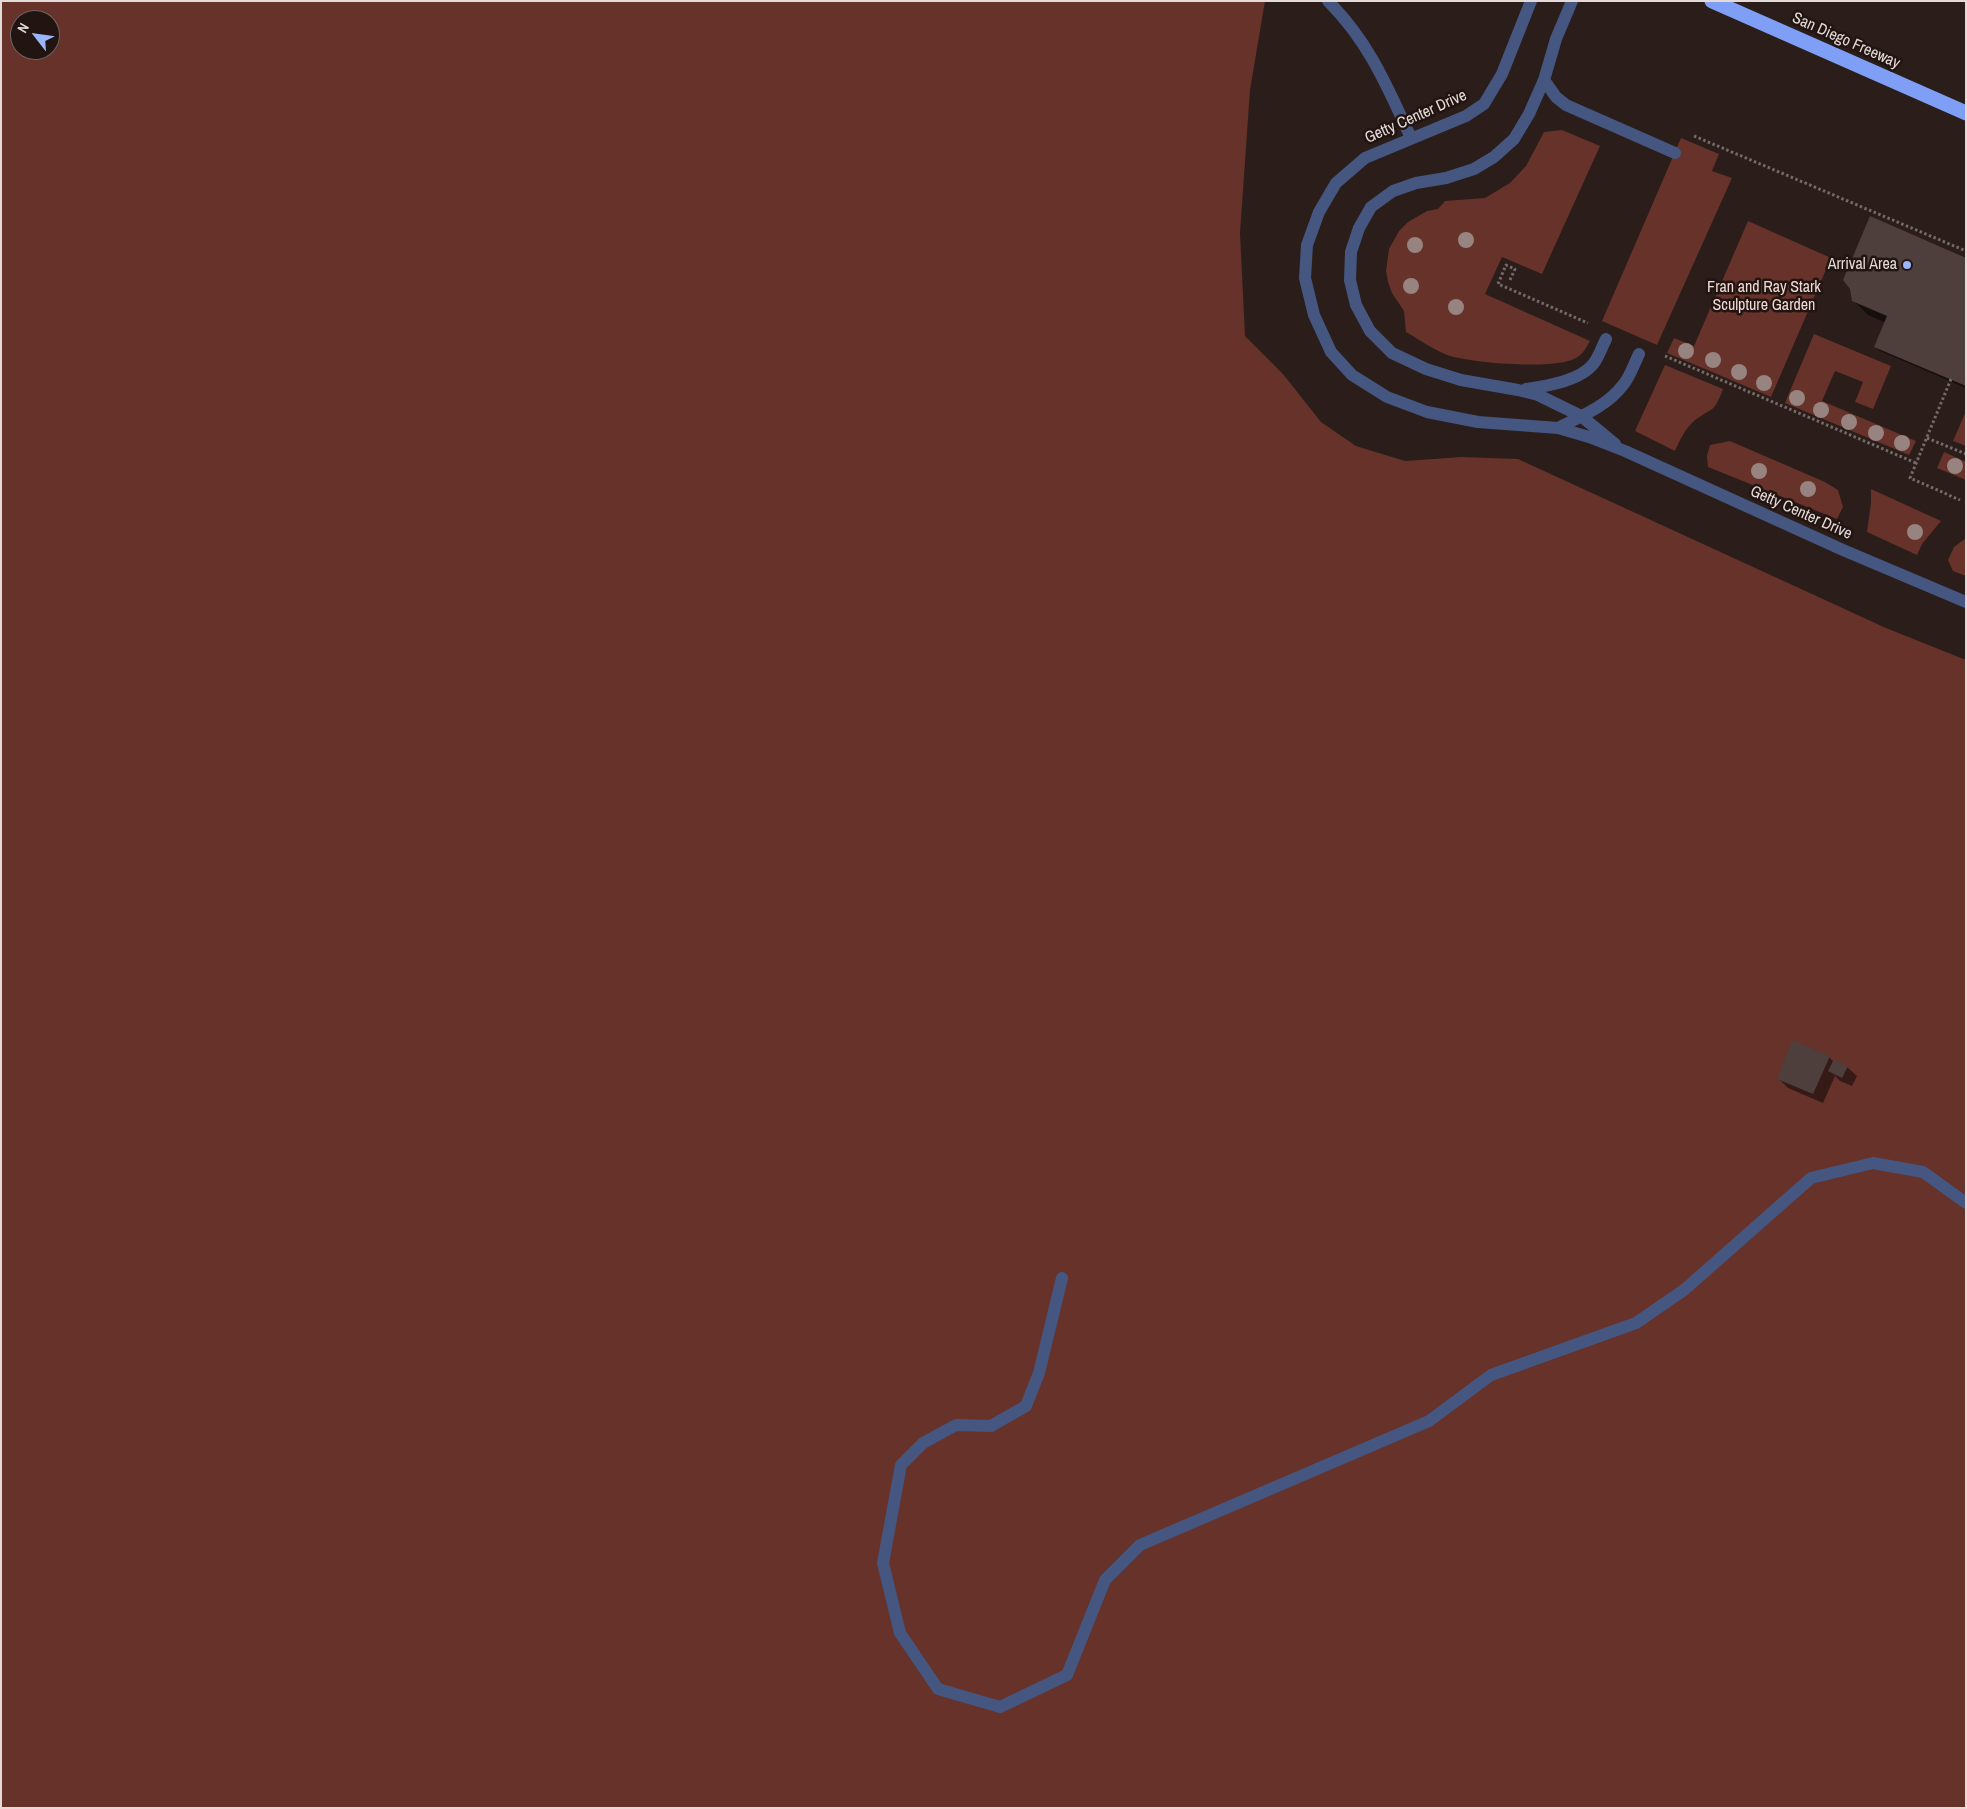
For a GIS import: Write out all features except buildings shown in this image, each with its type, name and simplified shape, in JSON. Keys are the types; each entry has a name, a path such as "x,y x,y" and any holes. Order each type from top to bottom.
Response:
{"highway":[{"name":"San Diego Freeway","path":"1712,1 1966,113"}],"lane":[{"path":"1328,1 1347,20 1374,59 1411,138"},
{"name":"Getty Center Drive","path":"1531,1 1502,74 1484,104 1466,116 1365,158 1336,183 1319,212 1307,245 1306,278 1314,315 1331,352 1352,376 1387,397 1427,412 1478,422 1558,428 1589,437 1843,550 1966,602"},
{"name":"Getty Center Drive","path":"1572,1 1556,39 1544,80 1529,114 1514,139 1494,157 1474,170 1446,178 1416,183 1393,191 1371,207 1359,228 1351,252 1350,280 1356,305 1370,331 1392,353 1426,369 1461,380 1538,395 1581,416 1625,452"},
{"path":"1544,80 1556,97 1566,105 1675,153"},
{"path":"1518,390 1567,381 1580,374 1593,365 1606,339"},
{"path":"1558,428 1599,408 1624,384 1639,354"},
{"path":"1062,1278 1039,1373 1026,1406 991,1426 956,1425 923,1443 901,1465 883,1563 900,1633 938,1689 1000,1707 1067,1675 1104,1580 1140,1544 1429,1421 1491,1375 1636,1323 1684,1290 1811,1178 1873,1162 1923,1172 1966,1204"}],"path":[{"path":"1693,135 1966,251"},
{"path":"1510,280 1515,269 1506,265 1498,284 1590,324"},
{"path":"1662,355 1916,463"},
{"path":"1951,379 1910,478 1960,500"},
{"path":"1927,438 1966,454"}],"green space":[{"path":"1,1 1265,1 1250,90 1240,233 1245,336 1283,374 1321,422 1356,446 1405,461 1461,457 1518,459 1886,628 1966,660 1966,1808 1,1808"},
{"path":"1562,130 1600,146 1542,274 1502,257 1485,294 1590,341 1581,355 1565,362 1551,364 1476,361 1444,354 1406,332 1404,311 1392,293 1386,271 1389,249 1399,231 1408,222 1427,211 1438,209 1445,201 1485,198 1510,183 1526,166 1544,132"},
{"name":"Fran and Ray Stark Sculpture Garden","path":"1681,138 1719,154 1712,171 1732,178 1657,345 1602,321"},
{"name":"Fran and Ray Stark Sculpture Garden","path":"1748,221 1831,258 1771,397 1667,353 1674,338 1694,346"},
{"name":"Fran and Ray Stark Sculpture Garden","path":"1814,334 1891,366 1873,409 1855,402 1863,382 1835,371 1822,401 1916,441 1909,455 1785,403"},
{"path":"1665,365 1723,389 1715,406 1694,421 1675,451 1635,431"},
{"path":"1966,411 1966,446 1953,441"},
{"path":"1730,441 1825,482 1838,490 1843,507 1837,519 1708,467 1707,456 1710,445"},
{"path":"1944,452 1966,462 1966,480 1937,468"},
{"path":"1871,489 1941,521 1922,544 1917,555 1867,532"},
{"path":"1966,538 1966,576 1953,571 1948,560 1954,547"}],"place":[{"name":"Arrival Area","path":"1907,265"}]}
